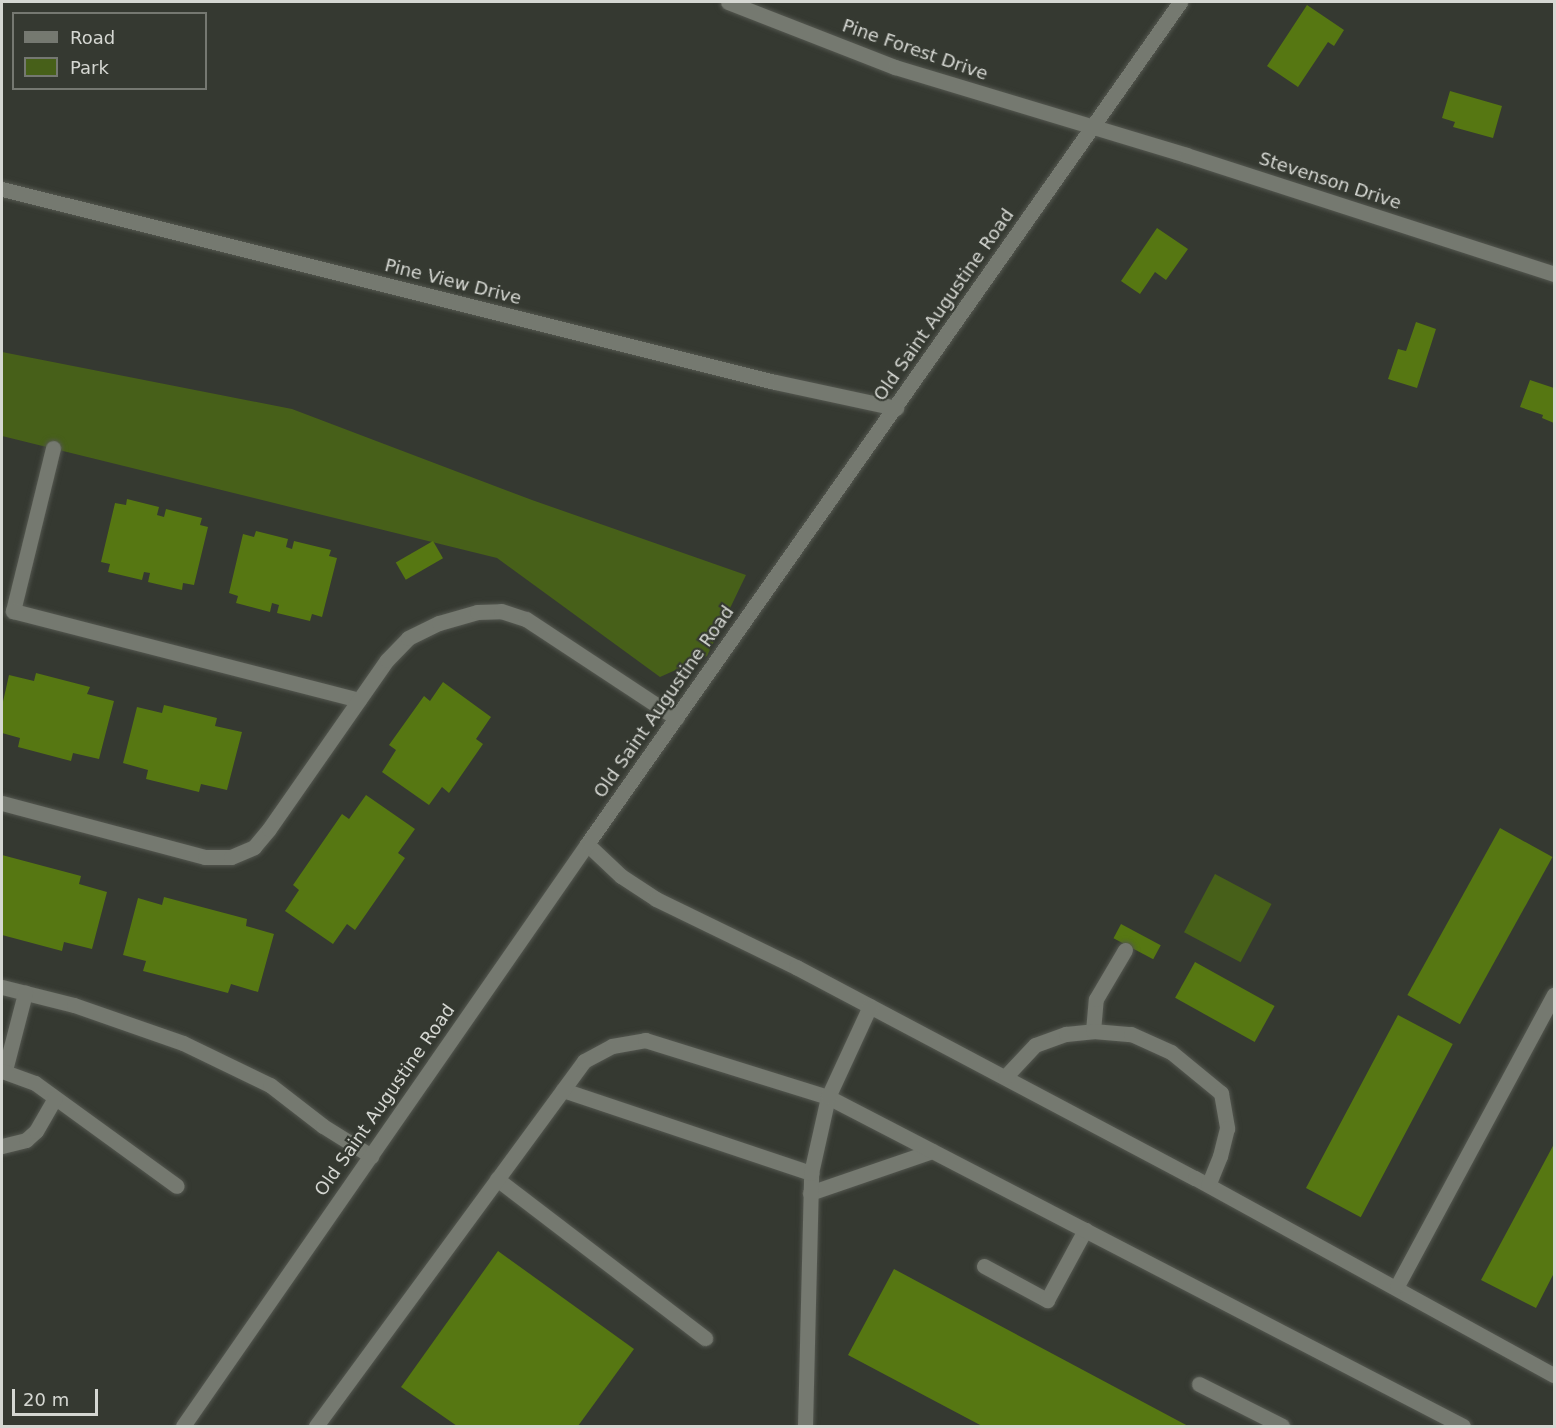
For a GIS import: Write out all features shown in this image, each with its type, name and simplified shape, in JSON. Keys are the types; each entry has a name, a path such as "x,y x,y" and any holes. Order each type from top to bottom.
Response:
{"street":[{"name":"Pine Forest Drive","path":"728,2 895,67 1092,127"},
{"name":"Old Saint Augustine Road","path":"183,1426 587,844 1180,2"},
{"name":"Stevenson Drive","path":"1092,127 1186,155 1554,274"},
{"name":"Pine View Drive","path":"2,189 775,382 896,408"},
{"path":"53,448 13,611 358,700"},
{"path":"2,803 205,857 231,857 254,847 269,829 387,660 408,638 439,623 477,612 501,611 526,619 676,718"},
{"path":"587,844 621,876 656,899 870,1006 1005,1077 1397,1286 1554,1375"},
{"path":"1093,1031 1096,999 1125,950"},
{"path":"2,987 74,1005 183,1043 270,1085 323,1126 371,1156"},
{"path":"26,993 3,1070 35,1083 177,1186"},
{"path":"1397,1286 1554,995"},
{"path":"805,1426 811,1173 828,1097 870,1006"},
{"path":"1005,1077 1035,1045 1066,1034 1093,1031 1131,1034 1171,1052 1221,1093 1227,1128 1220,1156 1208,1185"},
{"path":"324,1424 497,1179 584,1061 612,1046 645,1041 828,1097 1085,1230 1443,1422 1462,1426"},
{"path":"563,1090 811,1173"},
{"path":"2,1146 26,1140 36,1131 55,1098"},
{"path":"810,1193 932,1150"},
{"path":"497,1179 705,1338"},
{"path":"984,1266 1047,1300 1085,1230"},
{"path":"1199,1384 1282,1426"}],"green space":[{"path":"2,352 292,409 532,500 746,575 707,656 660,677 497,558 2,436"},
{"path":"1215,874 1272,904 1241,962 1184,932"}],"building":[{"path":"1307,5 1344,30 1334,46 1328,42 1298,87 1267,66"},
{"path":"1450,91 1502,106 1493,138 1453,127 1455,122 1442,118"},
{"path":"1157,228 1188,249 1166,280 1155,272 1140,294 1121,281"},
{"path":"1416,322 1436,329 1417,388 1388,379 1398,349 1406,351"},
{"path":"1530,380 1554,388 1554,423 1542,418 1543,415 1520,407"},
{"path":"127,499 159,507 157,515 164,517 166,509 202,518 200,525 208,527 194,585 183,583 182,590 148,582 150,573 144,572 142,580 108,572 110,564 101,562 115,503 126,505"},
{"path":"256,531 288,539 286,547 292,549 294,541 331,550 329,556 337,558 322,617 312,614 310,621 277,613 279,605 272,603 270,612 236,603 238,596 229,593 243,534 254,537"},
{"path":"433,541 443,558 406,580 396,562"},
{"path":"36,673 90,687 87,694 114,701 99,759 73,753 71,761 18,747 20,738 2,733 2,706 9,675 34,681"},
{"path":"443,682 491,717 476,739 483,744 449,793 442,787 429,805 382,772 396,750 389,745 424,696 430,701"},
{"path":"164,705 217,718 215,726 242,732 227,790 201,784 199,792 146,779 148,770 123,763 137,707 162,713"},
{"path":"366,795 415,829 398,853 405,858 355,930 347,924 333,944 285,911 299,890 293,885 342,814 349,819"},
{"path":"1500,828 1552,857 1460,1024 1407,995"},
{"path":"2,855 81,876 79,884 107,892 92,949 64,942 62,951 2,935"},
{"path":"164,897 247,919 246,926 274,934 258,992 231,984 228,993 143,971 146,961 123,955 138,898 162,905"},
{"path":"1121,924 1161,945 1153,959 1113,938"},
{"path":"1195,962 1275,1006 1255,1042 1175,998"},
{"path":"1398,1015 1453,1044 1361,1217 1306,1188"},
{"path":"1554,1144 1554,1273 1536,1308 1481,1280"},
{"path":"498,1251 634,1349 578,1426 457,1426 401,1387"},
{"path":"894,1269 1188,1426 982,1426 848,1355"}]}
